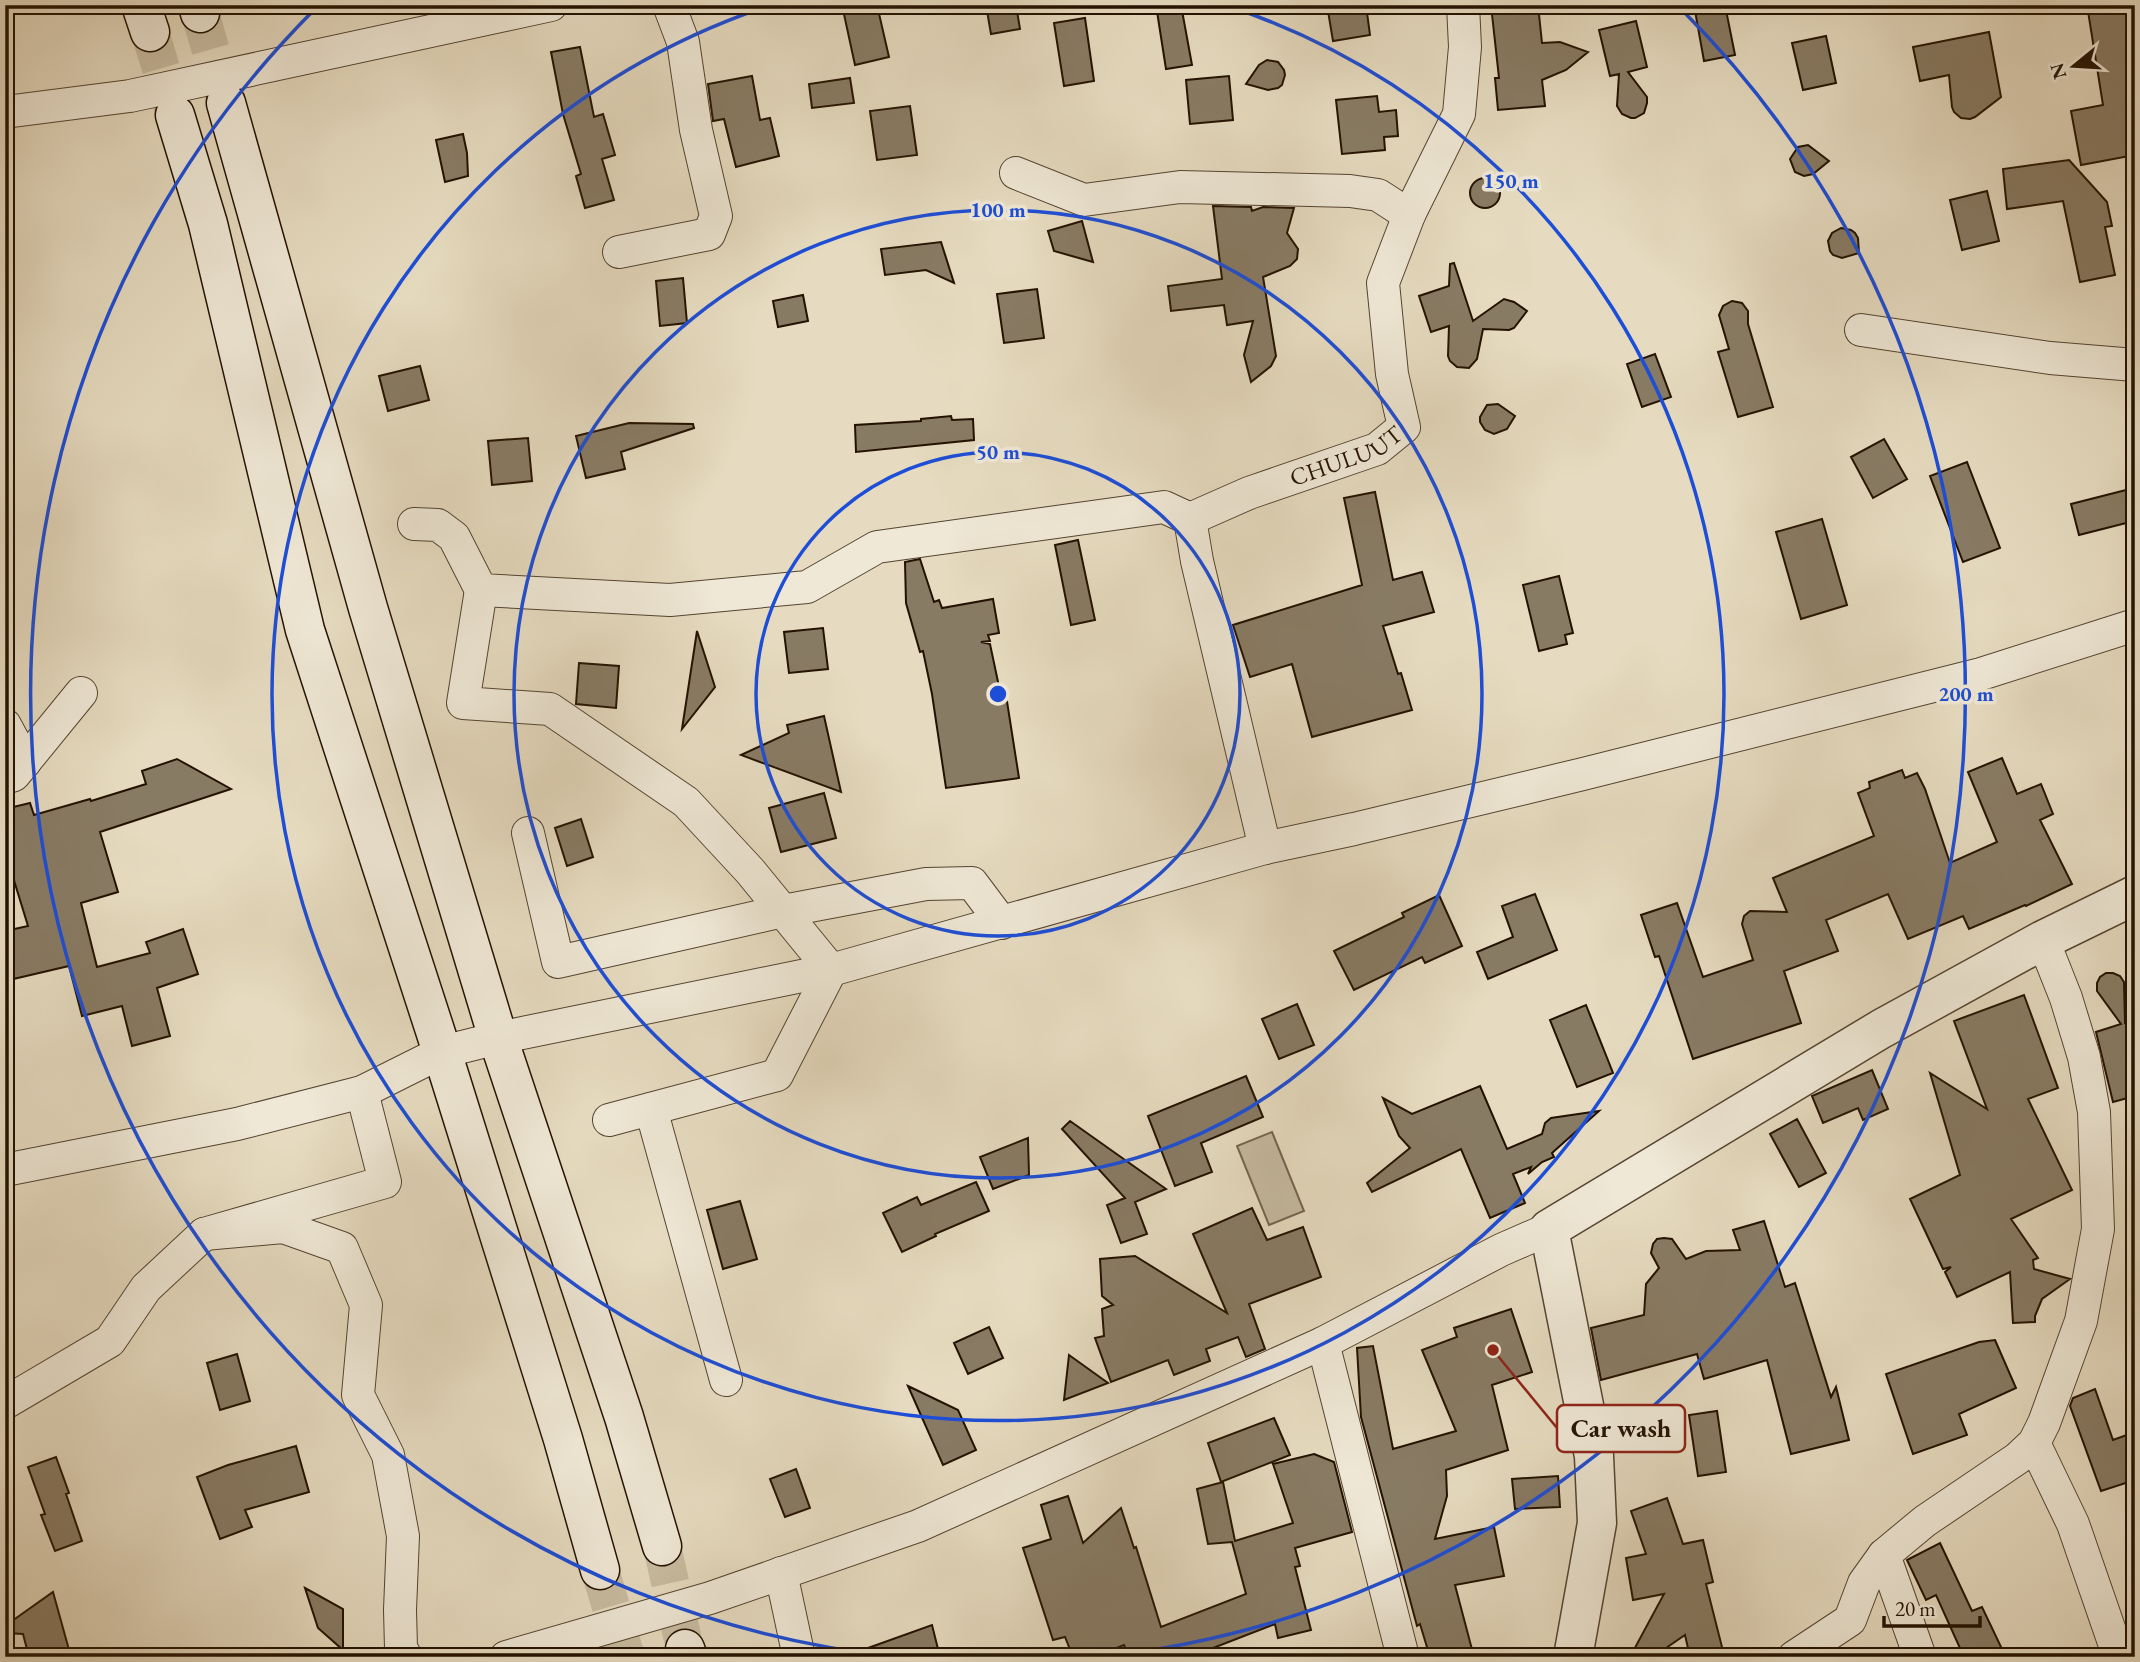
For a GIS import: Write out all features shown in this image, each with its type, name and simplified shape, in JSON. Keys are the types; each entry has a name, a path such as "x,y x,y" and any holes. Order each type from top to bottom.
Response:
{"main road":[{"path":"226,103 368,608 498,1038 624,1417 662,1546"},
{"path":"175,116 208,224 305,630 442,1052 563,1438 600,1570"},
{"path":"1573,1657 1597,1523 1594,1456 1549,1229 1881,1029 2043,940 2133,901"}],"street":[{"path":"5,112 130,96 551,5"},
{"path":"619,252 709,234 716,216 696,130 683,42 669,5"},
{"name":"CHULUUT","path":"1190,519 1249,493 1377,449 1404,427 1392,373 1383,283 1409,215 1459,114 1465,47 1463,5"},
{"path":"1016,173 1084,200 1180,187 1350,191 1378,195 1409,215"},
{"path":"1861,330 2050,358 2135,365"},
{"path":"481,590 670,600 807,587 877,547 1164,507 1190,519 1197,561 1265,848"},
{"path":"414,524 438,524 454,537 481,590 463,703 550,709 686,802 783,911 831,970"},
{"path":"5,1170 237,1124 362,1092 442,1052 498,1038 831,970 1265,848 1569,777 1954,680 2135,625"},
{"path":"15,770 81,693"},
{"path":"5,725 15,770"},
{"path":"528,833 558,962 783,911 926,884 972,883 1002,923"},
{"path":"1794,1657 1850,1620 1864,1583 1884,1555 1925,1521 2018,1458 2034,1443 2044,1423 2081,1321 2098,1229 2094,1112 2084,1058 2066,998 2043,940"},
{"path":"609,1120 777,1075 831,970"},
{"path":"5,1403 110,1341 146,1288 204,1234 384,1182 362,1092"},
{"path":"651,1109 726,1380"},
{"path":"204,1234 284,1227 341,1248 366,1305 358,1395 388,1455 403,1536 400,1610 401,1648 406,1657"},
{"path":"506,1657 710,1598 918,1526 1324,1343 1549,1229"},
{"path":"1324,1343 1403,1657"},
{"path":"2034,1443 2073,1524 2119,1657"},
{"path":"1884,1555 1920,1657"},
{"path":"781,1573 799,1657"}],"shaded area":[{"path":"1272,1132 1304,1211 1269,1225 1237,1146"}],"building":[{"path":"842,5 877,5 889,57 855,65"},
{"path":"986,5 1016,5 1020,29 991,34"},
{"path":"1156,5 1181,5 1192,65 1166,69"},
{"path":"1327,5 1366,5 1370,35 1333,41"},
{"path":"1491,5 1538,5 1542,43 1560,42 1588,52 1566,70 1542,80 1545,106 1498,110 1495,78 1499,78"},
{"path":"1694,5 1725,5 1735,55 1704,61"},
{"path":"2087,5 2135,5 2135,155 2081,165 2071,111 2103,105"},
{"path":"1085,18 1094,81 1064,86 1054,23"},
{"path":"1636,21 1647,67 1628,72 1647,97 1647,103 1644,113 1631,118 1622,114 1617,106 1619,74 1610,76 1599,30"},
{"path":"1989,32 2001,97 1975,117 1961,118 1952,107 1949,75 1920,81 1913,47"},
{"path":"1826,36 1836,83 1803,90 1792,43"},
{"path":"580,47 594,117 603,114 615,155 602,159 614,200 585,208 576,176 581,174 563,114 551,52"},
{"path":"1267,60 1278,62 1284,70 1282,85 1268,90 1246,84 1259,65"},
{"path":"752,76 760,120 770,118 779,156 736,167 724,119 713,121 708,84"},
{"path":"1229,76 1233,120 1190,124 1186,80"},
{"path":"850,78 854,103 812,108 809,84"},
{"path":"1377,96 1379,112 1396,110 1398,136 1384,137 1385,150 1342,154 1336,100"},
{"path":"910,106 917,155 877,160 870,111"},
{"path":"463,134 468,176 445,182 436,140"},
{"path":"1808,145 1829,161 1813,174 1804,176 1795,172 1790,159 1798,147"},
{"path":"2069,160 2107,202 2112,226 2105,227 2115,275 2080,282 2063,201 2007,209 2003,169"},
{"path":"1485,178 1496,182 1500,193 1496,204 1485,208 1474,204 1470,193 1474,182"},
{"path":"1987,191 1999,241 1962,250 1950,200"},
{"path":"1213,206 1251,207 1252,211 1263,207 1294,208 1287,233 1298,249 1297,259 1290,266 1263,277 1276,356 1271,366 1251,382 1244,355 1253,321 1227,325 1224,305 1171,311 1168,286 1222,279"},
{"path":"1082,221 1093,262 1054,251 1048,231"},
{"path":"1841,228 1855,233 1859,253 1842,258 1830,251 1828,241 1832,233"},
{"path":"941,242 954,283 926,270 885,275 881,249"},
{"path":"1454,263 1473,321 1504,299 1527,311 1514,328 1483,329 1477,359 1469,368 1457,367 1450,361 1449,326 1431,332 1419,296 1449,286 1450,264"},
{"path":"683,278 687,323 660,326 656,281"},
{"path":"1037,289 1044,338 1004,343 997,294"},
{"path":"803,295 808,321 778,327 773,301"},
{"path":"1732,301 1742,303 1748,311 1748,324 1773,407 1738,417 1718,352 1729,349 1719,315 1723,306"},
{"path":"1655,354 1671,397 1642,407 1627,364"},
{"path":"420,366 429,400 388,411 379,376"},
{"path":"1498,404 1515,416 1507,429 1494,434 1485,430 1480,417 1487,405"},
{"path":"951,416 952,420 973,419 974,440 856,452 855,425 921,421"},
{"path":"629,423 693,424 694,428 621,452 625,469 586,478 576,436"},
{"path":"528,438 532,481 492,485 488,441"},
{"path":"1884,439 1907,479 1873,498 1851,457"},
{"path":"1967,462 2000,548 1963,562 1930,476"},
{"path":"2126,490 2134,521 2079,535 2071,504"},
{"path":"1375,492 1393,580 1422,572 1434,612 1383,626 1412,710 1312,737 1292,664 1250,677 1233,625 1362,585 1344,498"},
{"path":"1822,519 1847,605 1801,619 1776,532"},
{"path":"1078,540 1095,620 1071,625 1055,545"},
{"path":"920,559 934,602 939,600 942,608 993,599 999,633 988,635 990,641 981,642 990,644 1001,696 1006,695 1019,778 946,788 923,651 920,652 906,603 905,562"},
{"path":"1559,576 1573,633 1565,635 1567,644 1539,651 1523,585"},
{"path":"823,628 828,669 789,673 784,632"},
{"path":"697,631 715,687 682,729"},
{"path":"579,663 619,666 616,708 576,704"},
{"path":"824,716 841,792 741,755 789,733 787,725"},
{"path":"2002,758 2017,794 2041,784 2053,814 2040,820 2072,884 1969,929 1963,916 1908,939 1888,894 1826,920 1838,951 1784,971 1801,1023 1693,1059 1659,956 1655,957 1641,915 1677,903 1703,977 1753,960 1742,924 1744,916 1750,911 1787,912 1773,878 1874,836 1858,793 1870,788 1869,782 1902,770 1905,778 1917,773 1950,863 1997,842 1968,772"},
{"path":"177,759 231,789 100,832 118,892 81,903 97,967 150,953 146,942 183,929 198,974 157,988 170,1036 132,1046 122,1006 82,1016 69,966 5,981 5,931 28,926 5,851 5,809 30,803 34,815 90,799 91,801 146,784 142,771"},
{"path":"824,793 836,838 781,852 769,808"},
{"path":"581,819 593,857 567,866 555,828"},
{"path":"1535,894 1557,950 1488,979 1477,952 1513,937 1502,906"},
{"path":"1439,895 1462,946 1425,963 1422,957 1354,990 1334,951 1404,917 1402,913"},
{"path":"2106,973 2120,976 2124,982 2125,1023 2135,1019 2135,1096 2113,1102 2096,1032 2121,1024 2097,991 2100,977"},
{"path":"2024,995 2058,1088 2028,1099 2072,1190 2011,1219 2038,1258 2033,1260 2034,1269 2070,1279 2042,1299 2035,1322 2013,1323 2010,1272 1957,1297 1945,1272 1951,1267 1943,1269 1910,1199 1960,1175 1930,1073 1987,1109 1954,1021"},
{"path":"1297,1004 1314,1045 1279,1059 1262,1019"},
{"path":"1586,1005 1613,1073 1577,1087 1550,1020"},
{"path":"1872,1070 1888,1109 1863,1120 1858,1108 1823,1123 1812,1096"},
{"path":"1246,1076 1263,1117 1201,1143 1212,1172 1175,1186 1148,1116"},
{"path":"1480,1086 1507,1149 1542,1134 1545,1123 1551,1118 1599,1111 1552,1153 1554,1157 1542,1162 1528,1174 1531,1167 1513,1174 1525,1203 1490,1218 1461,1149 1372,1192 1367,1183 1410,1148 1399,1136 1383,1098 1412,1114"},
{"path":"1797,1119 1826,1173 1799,1187 1770,1134"},
{"path":"1070,1121 1166,1189 1135,1202 1147,1234 1121,1243 1107,1205 1125,1198 1062,1129"},
{"path":"1028,1138 1029,1175 993,1189 980,1157"},
{"path":"976,1182 989,1211 935,1234 936,1236 902,1252 883,1213 917,1197 921,1205"},
{"path":"740,1201 757,1259 723,1269 707,1210"},
{"path":"1252,1208 1267,1240 1303,1227 1321,1277 1249,1304 1265,1349 1246,1357 1238,1337 1206,1349 1210,1361 1174,1375 1168,1360 1111,1382 1095,1338 1104,1336 1102,1309 1113,1305 1102,1296 1100,1259 1135,1256 1227,1313 1193,1234"},
{"path":"1764,1221 1785,1287 1795,1283 1831,1397 1836,1387 1849,1440 1791,1454 1767,1360 1704,1379 1697,1354 1601,1380 1591,1328 1644,1315 1646,1284 1659,1268 1651,1253 1657,1239 1672,1239 1686,1259 1706,1251 1740,1250 1733,1230"},
{"path":"1511,1309 1532,1372 1492,1385 1508,1450 1446,1470 1447,1496 1435,1539 1494,1527 1504,1576 1455,1585 1474,1657 1430,1657 1420,1624 1417,1626 1361,1417 1357,1348 1373,1346 1393,1449 1456,1431 1422,1350 1457,1337 1454,1328"},
{"path":"989,1327 1003,1358 968,1374 954,1343"},
{"path":"1995,1340 2016,1388 1959,1414 1967,1435 1913,1454 1886,1374 1979,1342"},
{"path":"237,1354 250,1401 220,1410 207,1363"},
{"path":"1069,1355 1108,1383 1064,1400"},
{"path":"908,1386 958,1410 976,1450 943,1465"},
{"path":"2095,1389 2113,1440 2135,1432 2135,1480 2101,1491 2070,1406 2073,1398"},
{"path":"1717,1411 1726,1472 1698,1476 1689,1415"},
{"path":"1274,1418 1290,1455 1221,1482 1208,1443"},
{"path":"296,1446 309,1492 245,1510 252,1527 220,1539 197,1477 228,1465"},
{"path":"1314,1454 1334,1462 1352,1532 1295,1548 1300,1566 1295,1567 1311,1630 1278,1638 1275,1624 1190,1657 1129,1657 1124,1645 1094,1657 1073,1657 1065,1637 1053,1640 1023,1548 1051,1539 1041,1505 1068,1496 1083,1543 1121,1508 1161,1627 1246,1594 1232,1542 1208,1544 1197,1489 1223,1482 1235,1541 1293,1523 1273,1464"},
{"path":"56,1457 82,1541 55,1551 41,1515 45,1514 28,1467"},
{"path":"796,1469 810,1508 785,1517 770,1479"},
{"path":"1558,1476 1560,1507 1515,1509 1512,1479"},
{"path":"1667,1498 1683,1544 1703,1540 1713,1582 1706,1584 1723,1651 1702,1657 1690,1657 1685,1635 1653,1657 1630,1657 1664,1594 1633,1600 1626,1558 1646,1554 1631,1511"},
{"path":"1940,1543 1972,1611 1982,1607 2002,1649 1985,1657 1964,1657 1936,1595 1926,1600 1907,1560"},
{"path":"305,1588 343,1609 343,1650 318,1628"},
{"path":"53,1592 71,1657 29,1657 23,1634 5,1633 5,1626"},
{"path":"932,1625 940,1657 854,1657 854,1653"}],"tunnel":[{"path":"200,13 226,103"},
{"path":"150,32 175,115"},
{"path":"662,1546 685,1649"},
{"path":"600,1570 626,1657"}],"place":[{"name":"Car wash","path":"1493,1350"}]}
